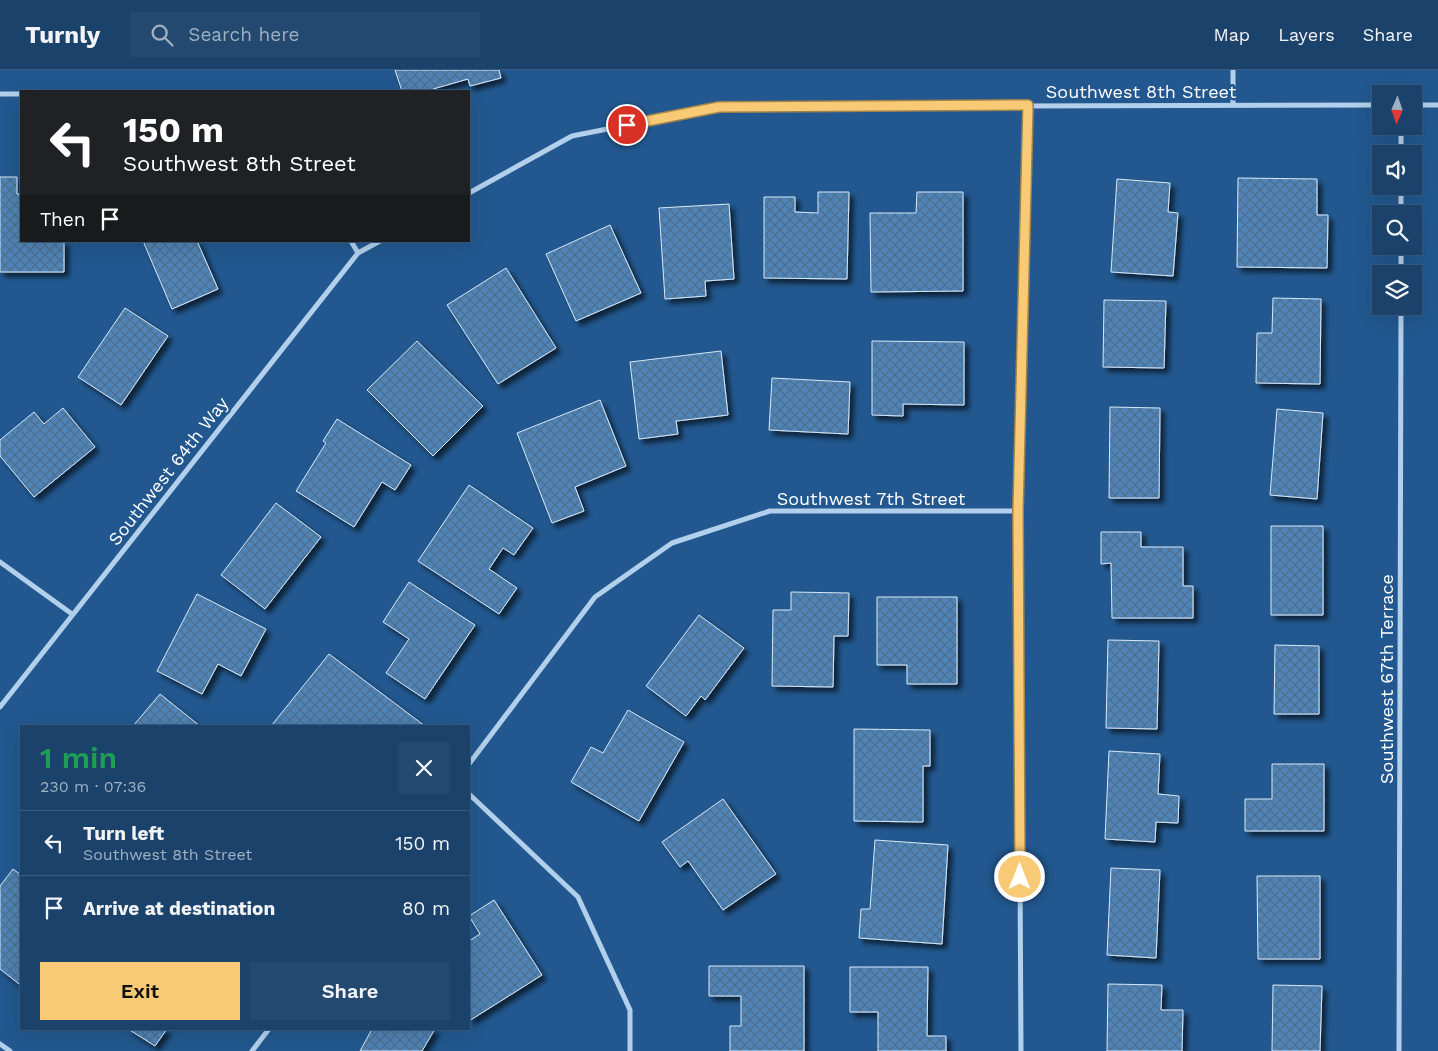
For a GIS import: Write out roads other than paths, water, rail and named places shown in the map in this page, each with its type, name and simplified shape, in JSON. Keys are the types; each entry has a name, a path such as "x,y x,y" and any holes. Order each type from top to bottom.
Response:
{"street":[{"path":"1233,70 1233,105"},
{"path":"0,94 20,94"},
{"path":"1021,1051 1018,511 1028,105"},
{"name":"Southwest 8th Street","path":"470,192 572,136 719,107 1372,105"},
{"path":"1422,105 1438,105"},
{"path":"352,242 358,253 378,242"},
{"name":"Southwest 64th Way","path":"0,707 358,253"},
{"name":"Southwest 67th Terrace","path":"1399,1051 1401,315"},
{"name":"Southwest 7th Street","path":"470,763 595,597 672,543 770,511 1018,511"},
{"path":"0,562 72,614"},
{"path":"470,795 578,897 630,1010 630,1051"},
{"path":"252,1051 268,1030"},
{"path":"0,1044 10,1051"}]}
